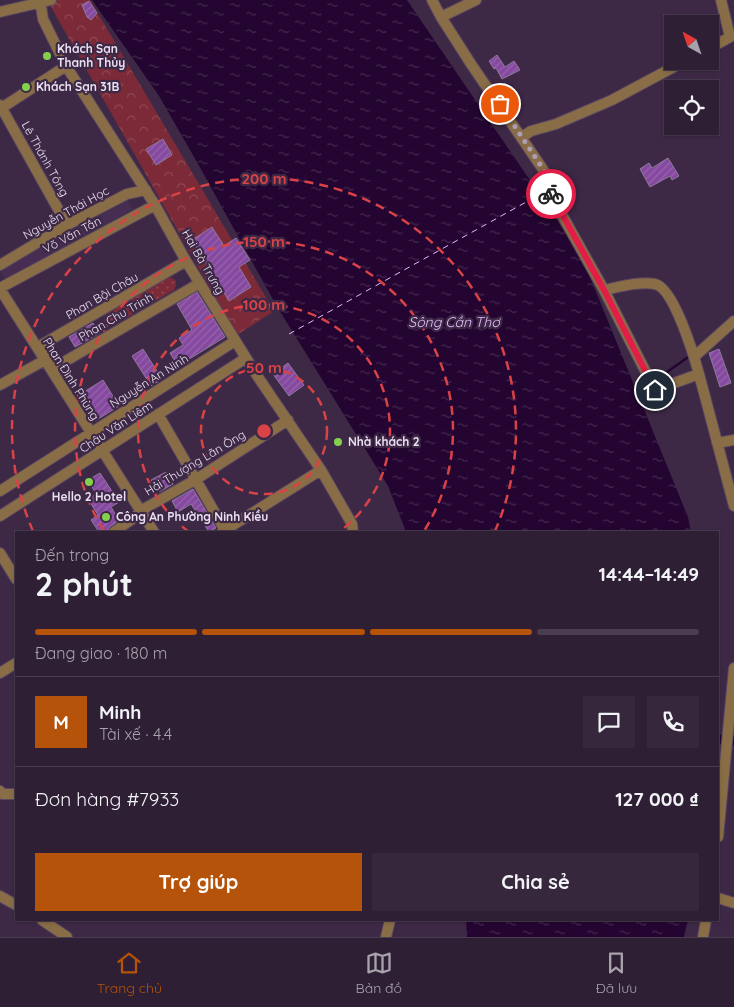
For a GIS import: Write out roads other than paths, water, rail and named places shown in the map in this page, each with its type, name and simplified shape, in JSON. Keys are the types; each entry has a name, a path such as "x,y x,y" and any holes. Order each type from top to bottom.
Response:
{"street":[{"path":"0,12 40,1 51,0"},
{"path":"432,0 441,18 555,187 544,192 604,290 655,390 698,374"},
{"path":"441,18 476,0"},
{"path":"719,44 730,38 721,0"},
{"name":"Hai Bà Trưng","path":"40,1 43,20 66,66 146,190 186,261 235,341 321,470 352,524 354,531"},
{"path":"1,107 66,66"},
{"path":"522,137 531,131 556,124 612,100 668,70"},
{"name":"Lê Thánh Tông","path":"1,107 68,225"},
{"name":"Nguyễn Thái Học","path":"0,264 127,194 146,190"},
{"name":"Võ Văn Tần","path":"0,289 155,205"},
{"name":"Phan Bội Châu","path":"44,360 43,344 186,261"},
{"name":"Phan Chu Trinh","path":"44,360 57,366 200,283"},
{"path":"604,290 655,284 660,286 669,297 677,311 693,354 734,506"},
{"name":"Phan Đình Phùng","path":"0,289 153,531"},
{"path":"693,354 734,321"},
{"name":"Nguyễn An Ninh","path":"0,490 235,341"},
{"name":"Châu Văn Liêm","path":"0,516 246,358"},
{"path":"0,385 44,360"},
{"path":"158,414 223,531"},
{"name":"Hải Thượng Lãn Ông","path":"115,531 136,517 140,511 196,480 288,420"},
{"path":"717,443 734,440"},
{"path":"226,531 321,470"},
{"path":"0,554 15,577"},
{"path":"0,673 15,664"},
{"path":"719,827 730,732 734,668"},
{"path":"1,793 15,794"},
{"path":"0,896 15,904"},
{"path":"719,898 734,903"},
{"path":"43,921 67,937"},
{"path":"386,937 390,921"},
{"path":"703,937 706,921"}],"water":[{"name":"Sông Cần Thơ","path":"92,0 407,0 581,255 688,517 691,531 406,531 388,486 276,305 159,96"},
{"path":"466,921 688,921 684,937 467,937"}],"waterway":[{"path":"653,382 691,355"},
{"path":"637,392 648,385"},
{"path":"719,739 734,741"}],"place":[{"name":"Khách Sạn Thanh Thủy","path":"47,56"},
{"name":"Khách Sạn 31B","path":"26,87"},
{"name":"Nhà khách 2","path":"338,442"},
{"name":"Hello 2 Hotel","path":"89,482"},
{"name":"Công An Phường Ninh Kiều","path":"106,517"}]}
